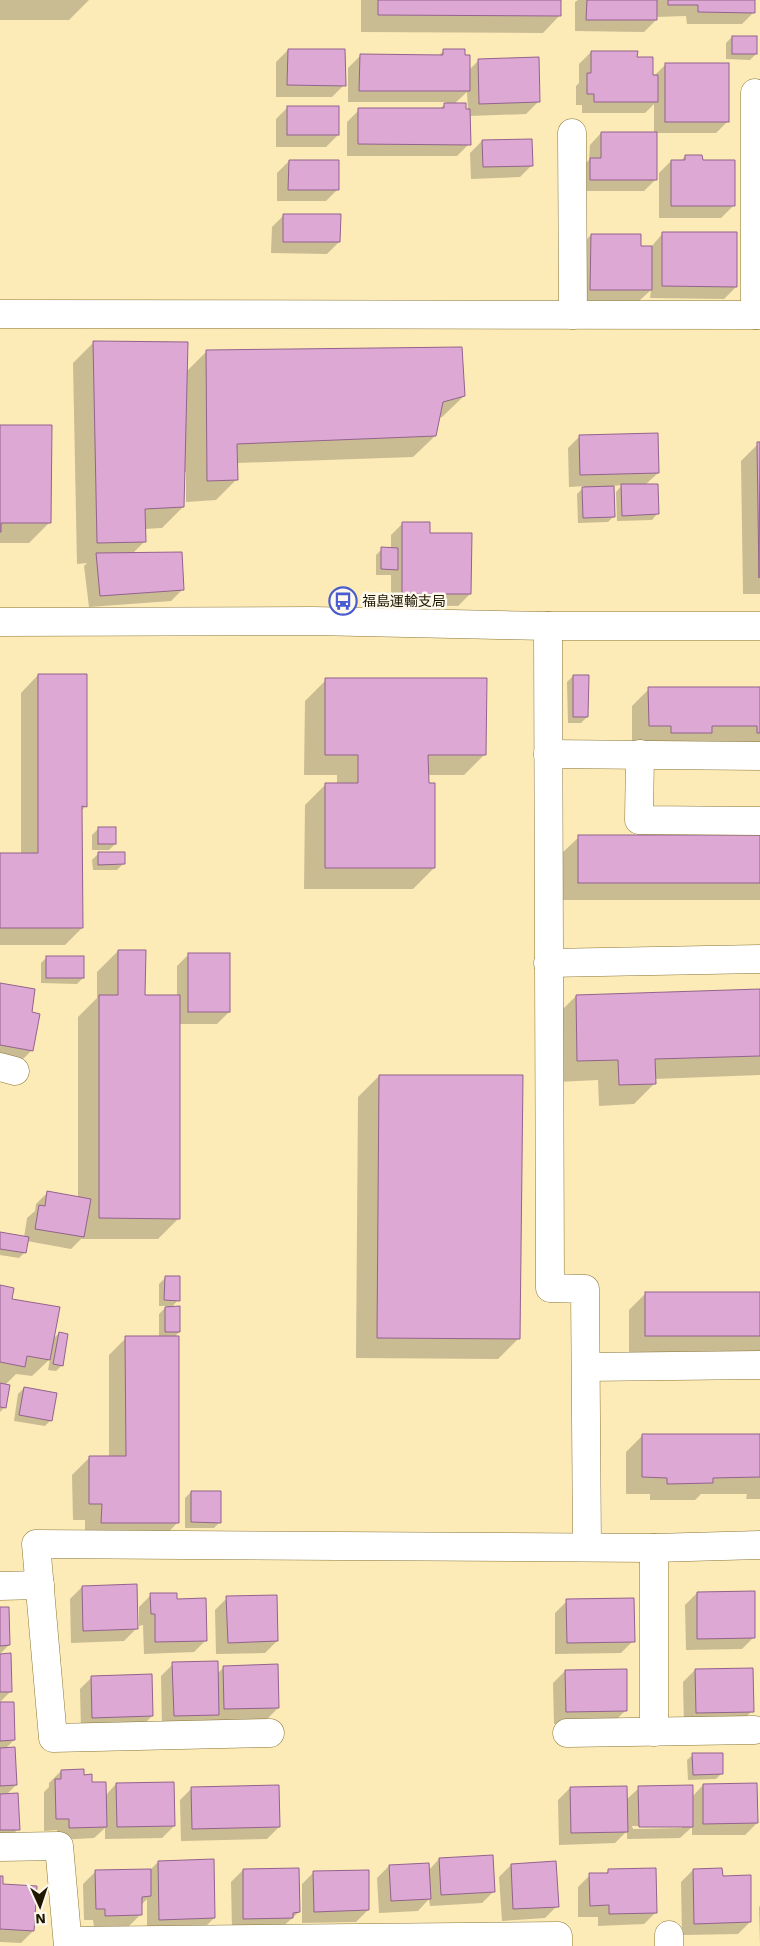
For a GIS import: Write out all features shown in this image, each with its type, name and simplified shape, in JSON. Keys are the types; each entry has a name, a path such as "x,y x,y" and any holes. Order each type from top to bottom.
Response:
{"street":[{"path":"0,314 758,315 755,93"},
{"path":"572,133 573,315"},
{"path":"0,622 313,621 548,626 760,626"},
{"path":"548,626 550,1288 585,1288 587,1547"},
{"path":"548,754 760,756"},
{"path":"640,754 639,820 760,821"},
{"path":"548,963 760,959"},
{"path":"586,1367 760,1365"},
{"path":"270,1732 53,1738 36,1544 654,1548 760,1545"},
{"path":"654,1548 654,1732"},
{"path":"0,1586 40,1585"},
{"path":"567,1733 754,1730"},
{"path":"0,1846 59,1846 68,1944 558,1936 558,1946"}],"building":[{"path":"378,0 561,0 561,16 378,15"},
{"path":"587,0 657,0 657,20 586,20"},
{"path":"668,0 755,0 755,13 698,12 698,5 668,5"},
{"path":"732,36 757,36 757,54 732,54"},
{"path":"288,49 345,49 346,86 287,85"},
{"path":"443,49 465,49 465,55 470,55 470,91 359,91 360,54 443,55"},
{"path":"591,51 638,51 637,57 653,57 653,75 658,75 658,102 594,102 594,94 587,94 587,73 591,73"},
{"path":"539,57 540,102 479,104 478,59"},
{"path":"665,63 729,63 729,122 665,122"},
{"path":"444,103 466,103 466,109 470,109 471,145 358,144 358,108 444,108"},
{"path":"287,106 339,106 339,135 287,135"},
{"path":"601,132 657,132 657,180 590,180 590,158 601,158"},
{"path":"532,139 533,166 483,167 482,140"},
{"path":"685,155 702,155 703,160 735,160 735,206 671,206 671,160 685,160"},
{"path":"289,160 339,160 339,190 288,190"},
{"path":"283,214 341,214 340,242 283,242"},
{"path":"662,232 737,232 737,287 662,286"},
{"path":"591,234 641,234 641,246 652,246 652,290 590,290"},
{"path":"93,341 188,342 184,507 145,509 146,542 97,543"},
{"path":"462,347 465,396 443,402 436,436 237,444 238,480 207,481 206,350"},
{"path":"0,425 52,425 51,523 1,523 0,532"},
{"path":"658,433 659,473 580,475 579,435"},
{"path":"757,442 760,442 759,578"},
{"path":"621,484 658,484 659,514 622,516"},
{"path":"614,486 615,517 583,518 582,487"},
{"path":"402,522 430,522 430,533 472,533 471,594 402,594"},
{"path":"381,547 398,548 398,570 381,569"},
{"path":"182,552 184,590 100,596 96,553"},
{"path":"38,674 87,674 87,807 82,806 83,928 0,928 0,853 38,853"},
{"path":"573,675 589,675 588,717 573,717"},
{"path":"325,678 487,678 486,755 428,755 429,783 435,783 435,868 325,868 325,783 358,783 358,755 325,755"},
{"path":"648,687 760,687 760,733 757,733 757,726 712,726 712,733 671,733 671,726 649,726"},
{"path":"98,827 116,827 116,844 98,844"},
{"path":"578,835 760,835 760,883 578,883"},
{"path":"98,852 125,852 125,864 98,865"},
{"path":"118,950 146,950 145,995 180,995 180,1219 99,1218 99,995 118,995"},
{"path":"188,953 230,953 230,1012 188,1012"},
{"path":"46,956 84,956 84,978 46,978"},
{"path":"0,983 35,989 32,1012 40,1014 33,1051 0,1045"},
{"path":"760,989 760,1056 655,1059 656,1084 619,1085 618,1060 577,1061 576,995"},
{"path":"379,1075 523,1075 520,1339 377,1338"},
{"path":"47,1191 91,1199 84,1237 35,1229 39,1205 45,1206"},
{"path":"0,1232 29,1237 26,1253 0,1249"},
{"path":"165,1276 180,1276 180,1301 164,1300"},
{"path":"0,1285 14,1288 12,1299 60,1307 50,1360 27,1356 25,1367 0,1362"},
{"path":"645,1292 760,1292 760,1336 645,1336"},
{"path":"180,1306 180,1332 165,1332 165,1307"},
{"path":"59,1332 68,1334 63,1366 53,1364"},
{"path":"125,1336 179,1336 179,1523 101,1523 102,1504 89,1504 89,1456 126,1456"},
{"path":"0,1383 10,1385 6,1408 0,1407"},
{"path":"24,1387 57,1393 52,1421 19,1415"},
{"path":"642,1434 760,1434 760,1477 713,1478 713,1483 667,1484 667,1478 642,1477"},
{"path":"191,1491 221,1491 221,1523 191,1522"},
{"path":"137,1584 138,1629 83,1631 82,1586"},
{"path":"755,1591 755,1638 697,1639 697,1592"},
{"path":"150,1593 177,1593 177,1599 206,1598 207,1641 155,1642 155,1614 151,1614"},
{"path":"277,1595 278,1641 228,1643 226,1596"},
{"path":"634,1598 635,1642 567,1643 566,1599"},
{"path":"0,1607 9,1607 10,1645 0,1646"},
{"path":"11,1653 12,1692 0,1692 0,1654"},
{"path":"218,1661 219,1715 174,1716 172,1662"},
{"path":"278,1664 279,1708 224,1709 223,1666"},
{"path":"753,1668 754,1712 696,1713 695,1669"},
{"path":"627,1669 627,1711 566,1712 565,1670"},
{"path":"152,1674 153,1716 92,1718 91,1676"},
{"path":"0,1702 14,1702 15,1740 0,1741"},
{"path":"15,1747 17,1785 0,1786 0,1748"},
{"path":"692,1753 723,1753 723,1774 693,1775"},
{"path":"84,1769 84,1775 92,1774 92,1782 106,1782 107,1827 69,1828 69,1819 56,1819 55,1779 61,1779 61,1770"},
{"path":"174,1782 175,1826 117,1827 116,1783"},
{"path":"757,1783 758,1823 703,1824 703,1784"},
{"path":"279,1785 280,1827 192,1829 191,1787"},
{"path":"693,1785 693,1827 639,1827 638,1786"},
{"path":"627,1786 628,1832 571,1833 570,1787"},
{"path":"18,1793 20,1830 0,1830 0,1794"},
{"path":"493,1855 495,1892 441,1895 439,1858"},
{"path":"214,1859 215,1918 159,1920 158,1861"},
{"path":"556,1861 559,1907 513,1909 511,1864"},
{"path":"429,1863 431,1899 391,1901 389,1865"},
{"path":"299,1868 300,1912 293,1913 293,1918 243,1919 243,1869"},
{"path":"656,1868 657,1913 609,1914 609,1905 590,1906 589,1873 608,1873 608,1869"},
{"path":"722,1868 723,1876 751,1875 751,1922 694,1924 693,1869"},
{"path":"151,1869 151,1896 142,1897 142,1915 105,1916 105,1909 96,1909 95,1870"},
{"path":"369,1870 369,1910 314,1912 313,1871"},
{"path":"0,1876 3,1876 3,1884 37,1886 34,1931 0,1929"}],"place":[{"name":"福島運輸支局","path":"343,601"}]}
